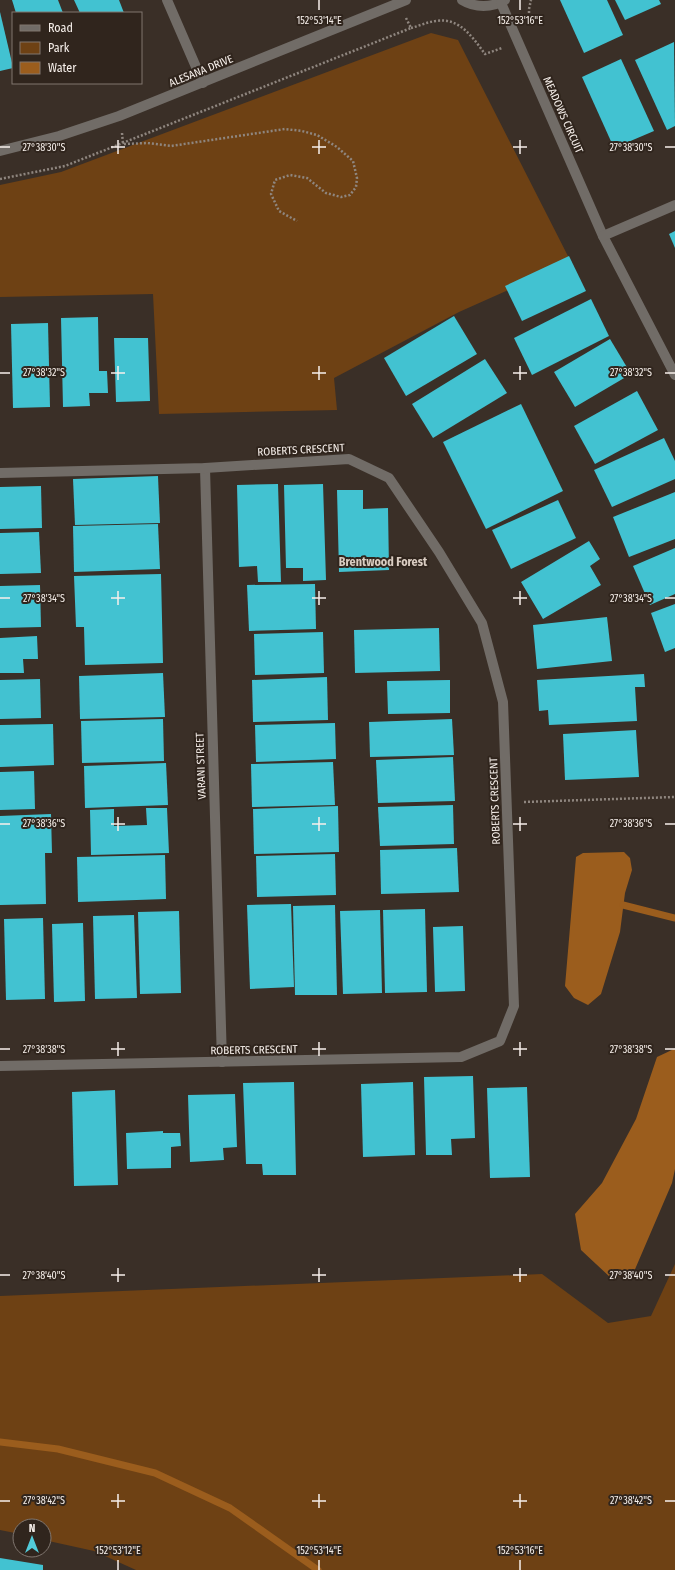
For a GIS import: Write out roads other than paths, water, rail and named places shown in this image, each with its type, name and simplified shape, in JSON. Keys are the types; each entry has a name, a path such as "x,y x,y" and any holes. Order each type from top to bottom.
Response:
{"street":[{"path":"167,0 203,83"},
{"path":"462,0 476,5 489,6 503,1"},
{"name":"ALESANA DRIVE","path":"0,151 59,136 119,116 402,1"},
{"name":"MEADOWS CIRCUIT","path":"503,1 603,236 675,375"},
{"path":"603,236 675,205"},
{"name":"ROBERTS CRESCENT","path":"0,473 205,468 349,459 389,478 439,552 482,624 503,702 514,1006 500,1040 461,1057 0,1066"},
{"name":"VARANI STREET","path":"205,468 222,1062"}],"water":[{"path":"624,852 630,858 632,870 625,893 620,932 601,994 588,1005 574,998 565,986 576,857 583,853"},
{"path":"674,1049 675,1169 672,1183 633,1274 611,1278 581,1250 575,1214 602,1183 636,1119 657,1057"}],"waterway":[{"path":"623,905 675,918"},
{"path":"0,1442 58,1449 155,1473 230,1508 318,1570"}],"district":[{"name":"Brentwood Forest","path":"383,562"}]}
